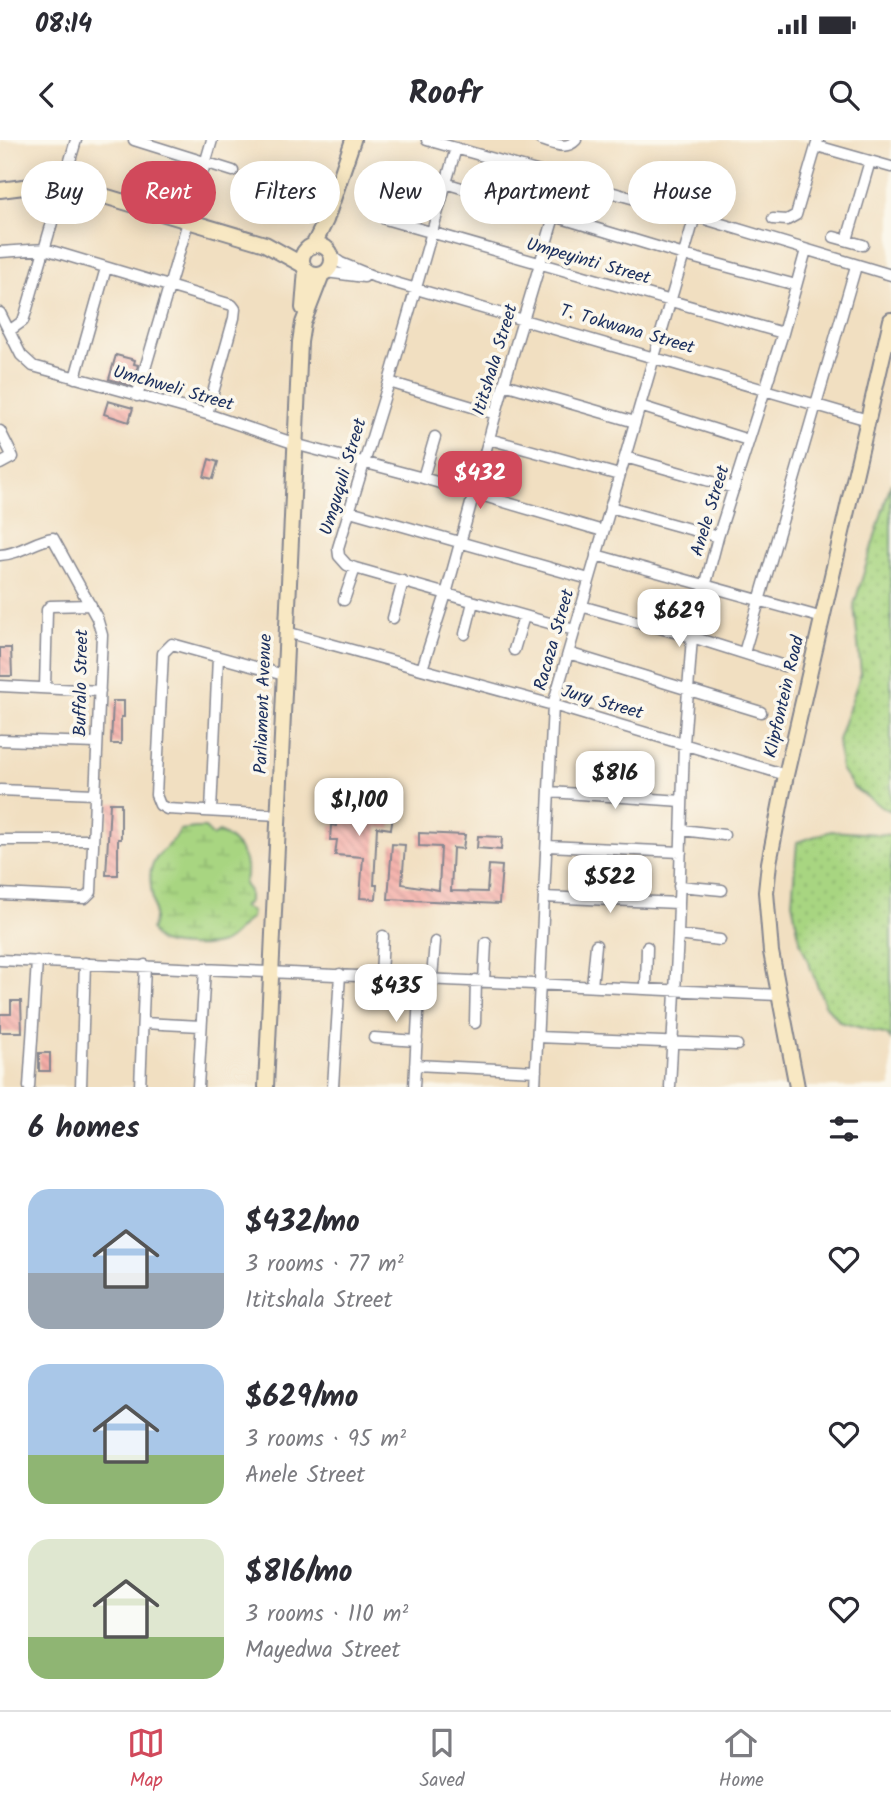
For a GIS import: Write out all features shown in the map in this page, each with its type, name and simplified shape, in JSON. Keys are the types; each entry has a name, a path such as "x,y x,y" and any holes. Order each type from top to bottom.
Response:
{"street":[{"path":"69,161 76,140"},
{"path":"206,161 212,140"},
{"path":"340,182 353,140"},
{"path":"427,140 500,161"},
{"path":"541,140 566,147 573,143"},
{"path":"140,141 203,161"},
{"path":"773,219 787,220 796,215 817,143 891,167"},
{"name":"Umguquli Street","path":"446,184 456,148"},
{"path":"846,240 870,161"},
{"path":"446,184 460,188"},
{"path":"0,190 21,187"},
{"path":"9,331 23,321 51,224"},
{"path":"137,396 187,224"},
{"path":"201,224 265,244 311,273 324,273 331,265 334,224"},
{"path":"304,267 303,255 324,224"},
{"name":"Umpeyinti Street","path":"401,224 783,333"},
{"name":"Umguquli Street","path":"355,568 347,565 339,556 338,548 434,224"},
{"name":"Ititshala Street","path":"422,669 553,224"},
{"path":"579,224 796,285"},
{"name":"Racaza Street","path":"535,1087 553,705 693,224"},
{"path":"721,224 891,275"},
{"path":"834,237 863,245"},
{"path":"265,244 322,246 330,253"},
{"path":"0,252 44,249 228,302 235,309 234,318 207,414"},
{"name":"Anele Street","path":"670,1087 684,744 692,637 718,537 783,333 806,250"},
{"name":"T. Tokwana Street","path":"330,253 341,263 375,277 868,420"},
{"path":"744,653 856,266"},
{"name":"Parliament Avenue","path":"265,1087 304,267"},
{"path":"75,378 106,268"},
{"name":"T. Tokwana Street","path":"324,273 375,277"},
{"name":"Parliament Avenue","path":"303,323 324,273"},
{"name":"Umchweli Street","path":"0,313 26,361 33,366 207,414 295,443 603,531"},
{"name":"Klipfontein Road","path":"797,1087 771,952 766,892 769,863 786,775 891,320"},
{"path":"389,382 496,414"},
{"path":"504,384 635,422"},
{"path":"640,406 748,440"},
{"path":"0,431 13,457 0,464"},
{"path":"423,478 435,437"},
{"path":"489,439 620,475"},
{"path":"625,457 734,488"},
{"path":"610,507 718,537"},
{"path":"350,511 589,579"},
{"name":"Buffalo Street","path":"0,555 12,555 53,538 97,618 102,635 89,896 0,894"},
{"path":"596,555 823,618"},
{"path":"344,600 355,568 575,630"},
{"path":"394,618 403,581"},
{"path":"465,634 473,602"},
{"path":"45,688 47,610 56,605 90,606"},
{"path":"581,606 784,666"},
{"path":"514,650 524,616"},
{"name":"Jury Street","path":"286,632 553,705 786,775"},
{"path":"278,815 167,809 157,800 156,782 163,653 172,644 284,675"},
{"path":"568,653 761,712"},
{"path":"211,811 218,657"},
{"path":"0,686 100,691"},
{"path":"0,740 97,743"},
{"path":"0,790 94,794"},
{"path":"550,792 682,801"},
{"path":"682,830 724,835"},
{"path":"0,839 93,840"},
{"path":"547,845 681,852"},
{"path":"679,886 722,890"},
{"path":"544,897 678,903"},
{"path":"678,935 720,940"},
{"path":"381,976 383,936"},
{"path":"432,978 435,942"},
{"path":"475,1023 486,943"},
{"path":"592,986 596,945"},
{"path":"646,988 647,947"},
{"path":"0,960 779,995"},
{"path":"29,1087 37,961"},
{"path":"81,1087 85,963"},
{"path":"140,1087 145,965"},
{"path":"198,1087 205,968"},
{"path":"333,1087 340,974"},
{"path":"414,1087 420,978"},
{"path":"143,1023 201,1026"},
{"path":"537,1037 737,1045"},
{"path":"374,1038 417,1041"},
{"path":"415,1065 536,1071"}],"green space":[{"path":"891,483 891,811 854,788 841,769 838,740 861,673 854,605"},
{"path":"205,828 213,836 219,832 232,841 242,853 246,868 244,884 249,891 249,901 243,907 252,911 251,918 222,943 192,946 161,942 151,930 154,907 151,869 180,830"},
{"path":"831,831 891,835 891,1040 887,1035 840,1022 825,1005 800,941 792,902 797,842"}],"building":[{"path":"116,355 135,360 134,364 138,365 132,386 109,379"},
{"path":"108,401 133,408 129,422 104,414"},
{"path":"209,459 218,462 213,479 204,477"},
{"path":"0,648 11,648 12,676 0,676"},
{"path":"113,701 124,701 121,744 111,744"},
{"path":"339,795 363,797 362,813 393,816 391,829 377,827 374,885 377,885 376,899 360,898 363,857 335,855 337,840 330,840 331,825 337,826"},
{"path":"110,803 121,803 118,875 106,875"},
{"path":"419,833 465,835 463,849 453,848 451,891 487,892 489,865 502,866 499,904 388,899 392,844 405,845 402,884 439,890 441,847 419,846"},
{"path":"478,836 502,837 501,850 477,848"},
{"path":"11,1001 21,1001 22,1032 0,1032 0,1014 11,1014"},
{"path":"39,1053 50,1053 50,1071 39,1071"}]}
